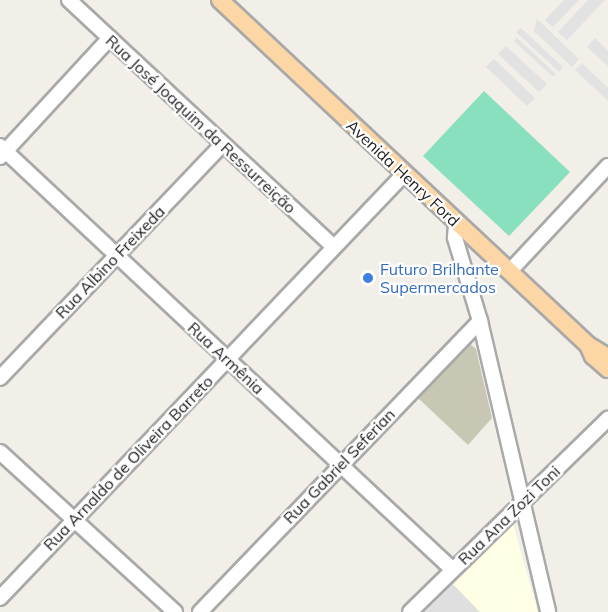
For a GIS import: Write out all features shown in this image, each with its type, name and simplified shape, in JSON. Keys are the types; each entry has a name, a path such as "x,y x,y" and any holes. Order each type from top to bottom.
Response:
{"main road":[{"name":"Avenida Henry Ford","path":"223,1 478,244 588,345 608,369"},
{"name":"Avenida Henry Ford","path":"588,345 608,357"}],"street":[{"name":"Rua José Joaquim da Ressurreição","path":"69,0 221,146 334,247"},
{"path":"2,151 110,38"},
{"name":"Rua Albino Freixeda","path":"0,378 221,146"},
{"name":"Rua Armênia","path":"2,151 453,570"},
{"path":"509,272 608,166"},
{"name":"Rua Arnaldo de Oliveira Barreto","path":"0,598 405,173"},
{"path":"456,223 455,238 480,321 548,612"},
{"path":"464,266 478,244"},
{"name":"Rua Gabriel Seferian","path":"200,612 480,321"},
{"name":"Rua Ana Zozi Toni","path":"410,612 608,418"},
{"path":"0,452 175,612"}],"shaded area":[{"path":"564,0 579,0 553,27 545,20"},
{"path":"588,0 605,0 567,40 558,32"},
{"path":"537,19 579,59 572,67 534,31"},
{"path":"521,28 563,67 559,72 516,32"},
{"path":"517,38 556,74 553,77 514,41"},
{"path":"595,38 608,51 608,66 587,47"},
{"path":"506,46 547,84 539,92 498,54"},
{"path":"494,59 535,98 527,106 486,67"},
{"path":"582,63 608,88 608,101 575,70"},
{"path":"469,343 476,349 492,418 468,445 417,397"},
{"path":"513,524 538,612 480,612 453,584"},
{"path":"453,584 480,612 425,612"}],"green space":[{"path":"484,91 570,172 509,236 423,156"}],"place":[{"name":"Futuro Brilhante Supermercados","path":"368,278"}]}
